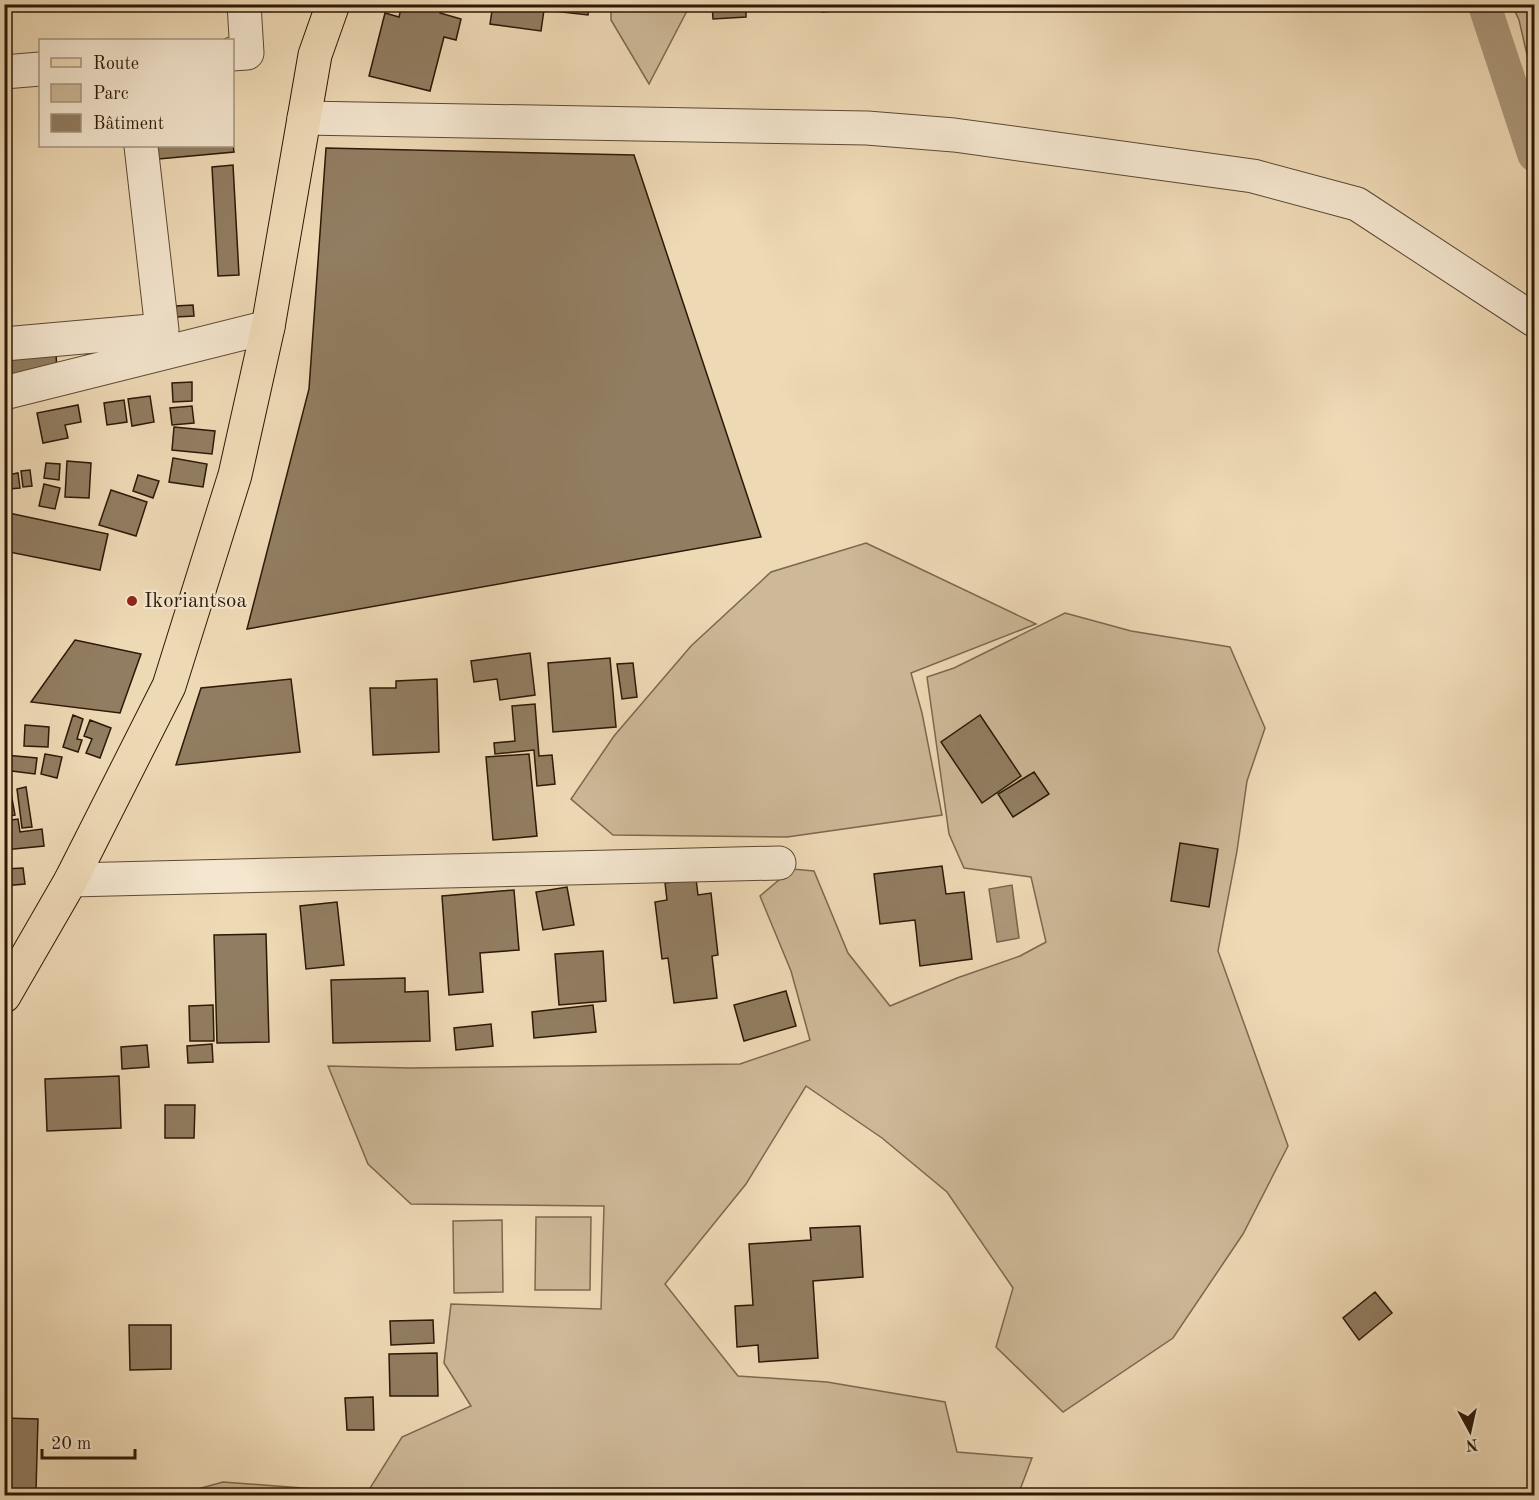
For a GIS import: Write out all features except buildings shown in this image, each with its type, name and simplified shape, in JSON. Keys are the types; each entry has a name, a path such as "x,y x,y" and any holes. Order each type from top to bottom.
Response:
{"main road":[{"path":"4,996 71,880 169,686 235,476 268,327 315,55 333,4"}],"street":[{"path":"234,54 247,53 244,4"},
{"path":"4,72 39,69"},
{"path":"304,118 867,128 954,135 1253,176 1357,204 1534,320"},
{"path":"141,147 171,340"},
{"path":"4,344 171,340 268,327"},
{"path":"4,393 171,340"},
{"path":"71,880 779,863"}],"green space":[{"path":"611,5 690,5 649,84 611,20"},
{"path":"1512,5 1534,5 1534,85 1519,20"},
{"path":"866,543 1036,624 911,673 922,713 942,815 787,837 613,835 571,799 614,736 691,646 771,572"},
{"path":"1065,613 1131,631 1230,647 1265,728 1247,781 1237,851 1218,951 1288,1146 1243,1234 1173,1338 1063,1412 996,1347 1013,1288 947,1192 882,1138 806,1086 746,1184 665,1284 738,1376 827,1382 945,1402 957,1452 1032,1458 1018,1495 172,1496 223,1482 367,1493 402,1437 471,1406 444,1363 451,1304 601,1309 604,1206 411,1204 368,1164 328,1066 409,1068 740,1064 810,1040 791,971 760,896 792,869 814,871 848,953 890,1006 957,978 1020,956 1046,942 1031,877 964,868 949,834 927,677 954,668"},
{"path":"536,1217 591,1217 590,1290 535,1290"},
{"path":"502,1220 503,1292 454,1293 453,1221"}],"shaded area":[{"path":"1012,885 1019,938 997,942 989,889"}],"waterway":[{"path":"1484,4 1534,155"}],"place":[{"name":"Ikoriantsoa","path":"132,601"}]}
